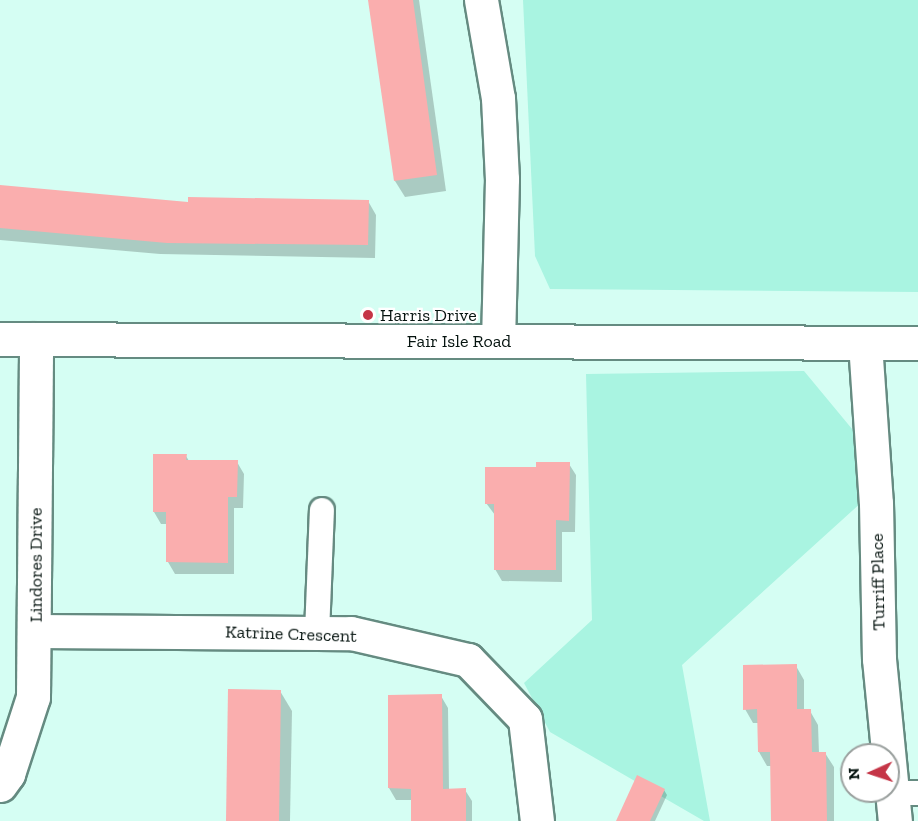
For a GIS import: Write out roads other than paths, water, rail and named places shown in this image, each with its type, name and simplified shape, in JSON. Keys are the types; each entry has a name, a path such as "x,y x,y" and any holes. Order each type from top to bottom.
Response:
{"street":[{"path":"481,0 498,98 502,179 498,341"},
{"name":"Fair Isle Road","path":"0,339 918,343"},
{"name":"Lindores Drive","path":"0,785 8,774 33,697 36,631 36,339"},
{"name":"Turriff Place","path":"865,343 876,502 879,659 903,802"},
{"name":"Katrine Crescent","path":"36,631 351,633 468,660 525,719 537,821"}],"lane":[{"path":"316,633 322,510"}],"place":[{"name":"Harris Drive","path":"368,315"}]}
